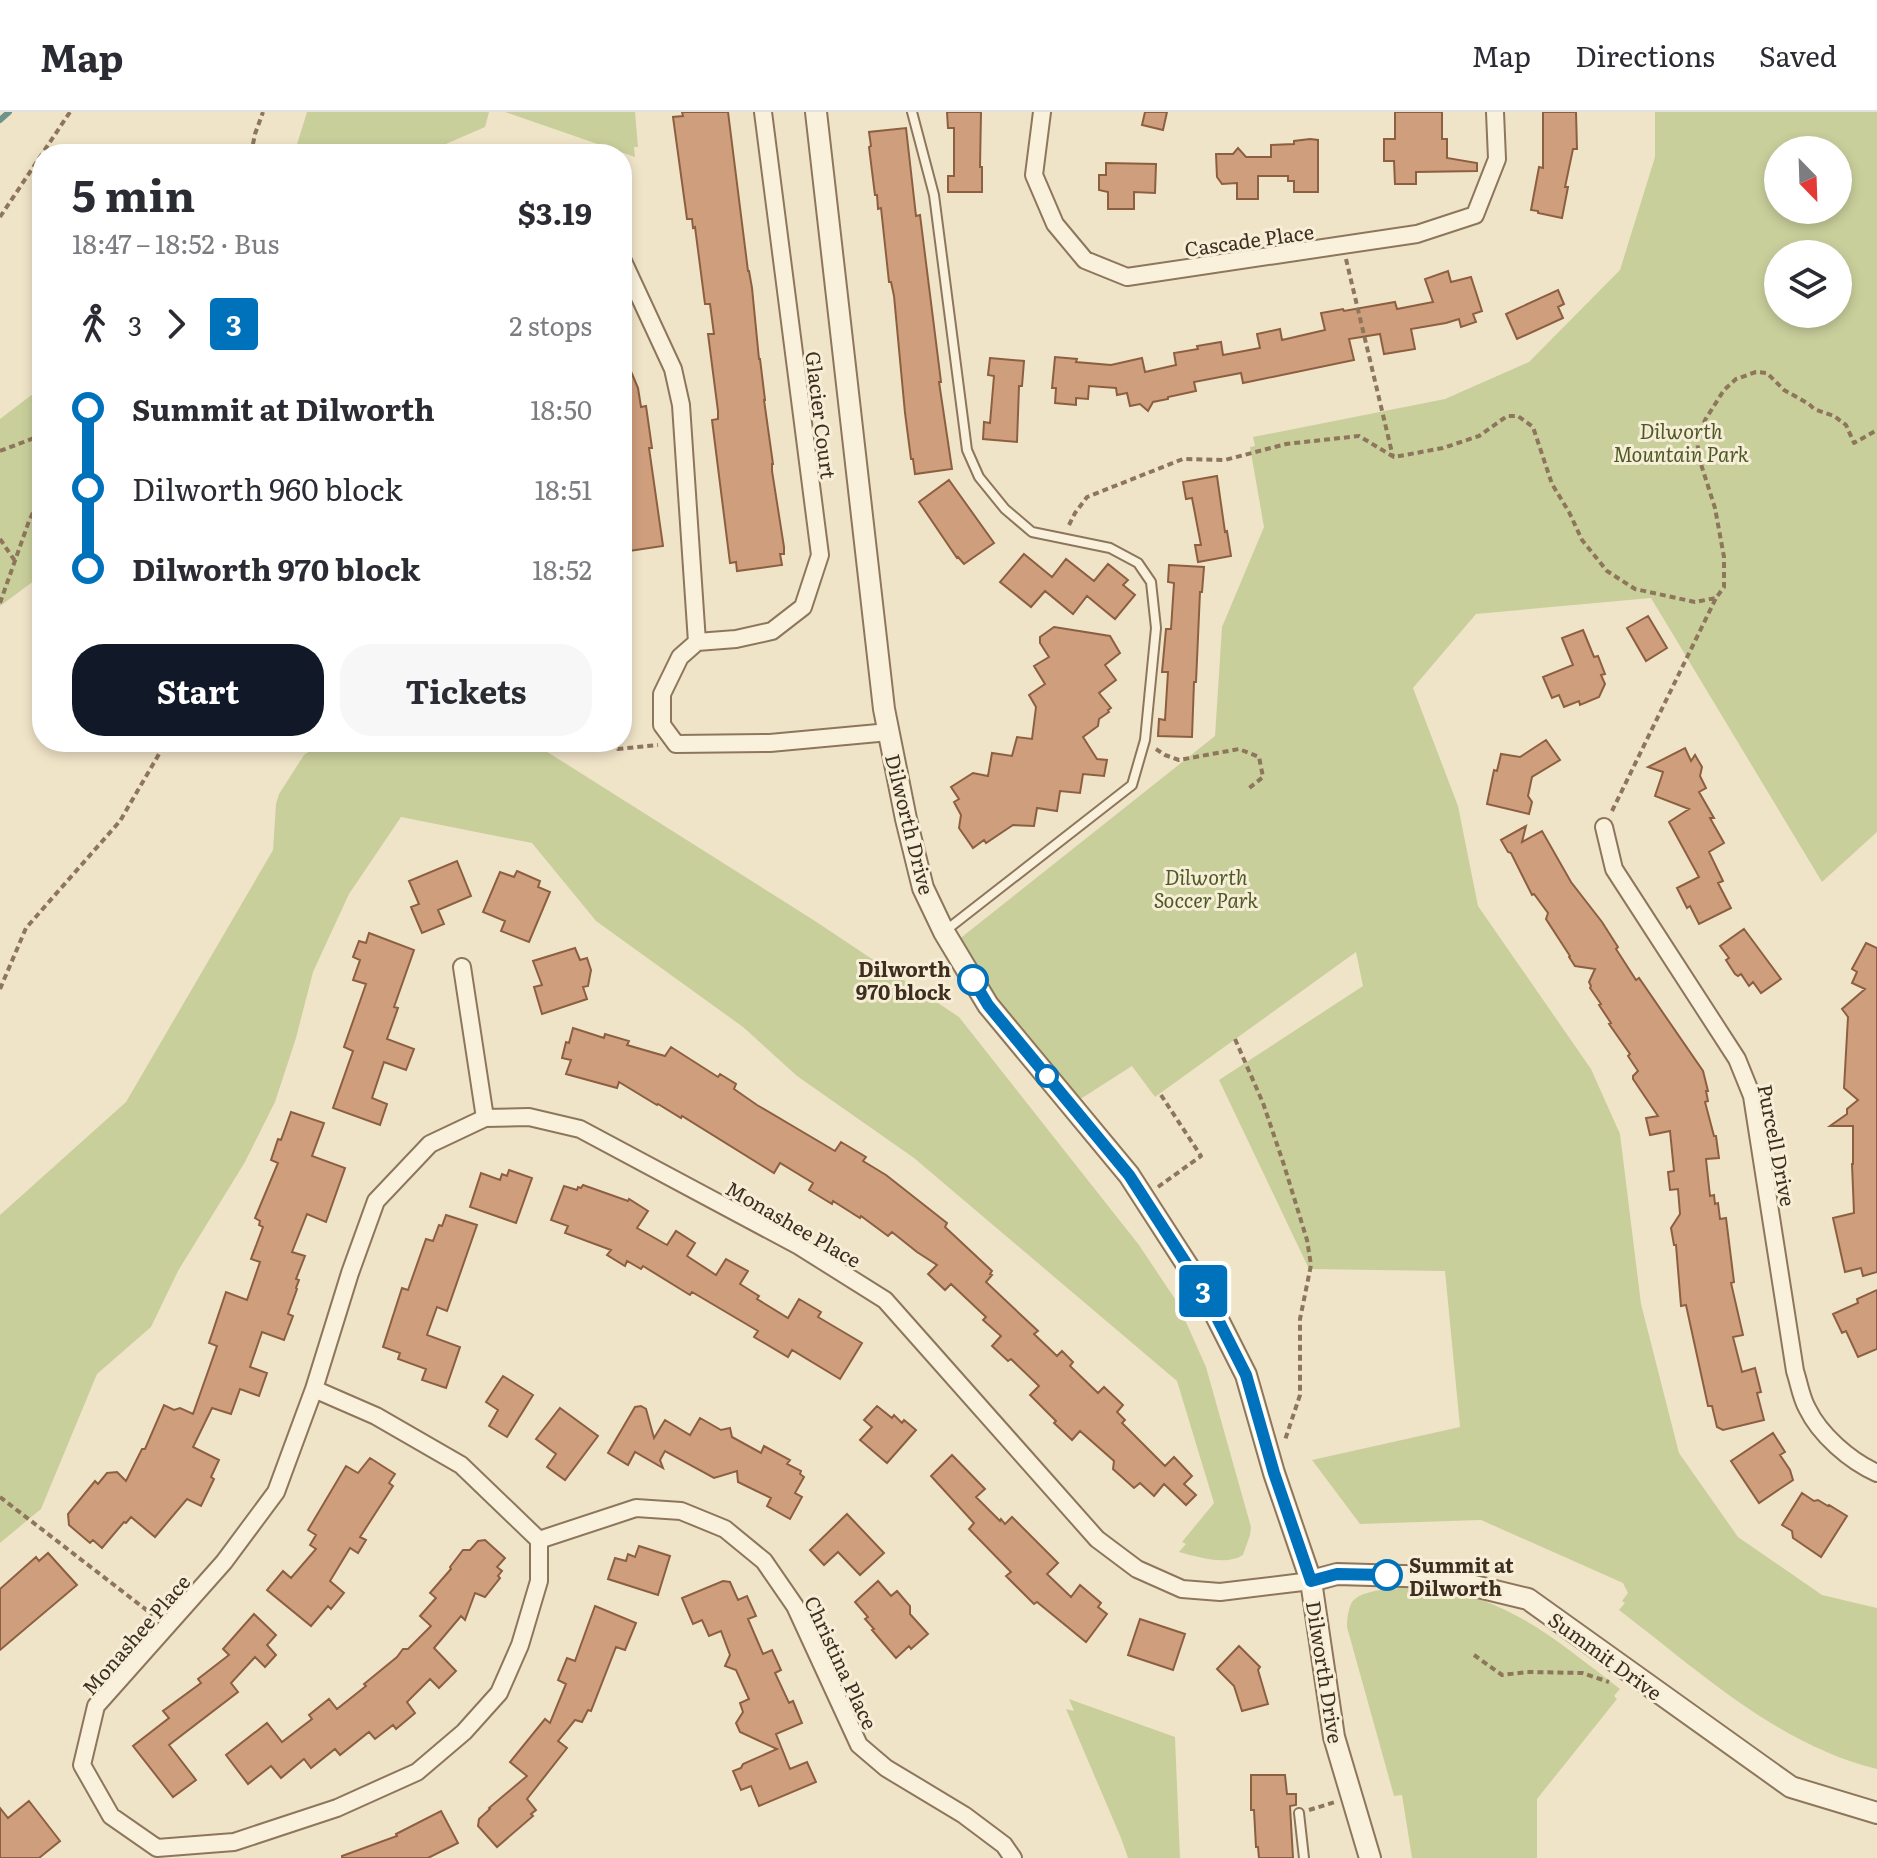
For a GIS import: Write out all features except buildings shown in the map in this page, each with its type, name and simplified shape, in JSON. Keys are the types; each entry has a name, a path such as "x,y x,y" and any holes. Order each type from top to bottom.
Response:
{"street":[{"name":"Glacier Court","path":"697,642 736,639 772,631 803,607 820,555 763,112"},
{"name":"Dilworth Drive","path":"816,112 882,694 923,888 944,932 988,1005 1129,1175 1202,1288 1246,1375 1274,1473 1311,1581 1334,1737 1370,1858"},
{"name":"Cascade Place","path":"1042,112 1034,175 1055,224 1085,260 1127,277 1417,234 1475,215 1497,159 1495,112"},
{"path":"632,281 673,369 681,405 697,642 680,657 662,694 662,725 676,744 770,743 889,732"},
{"name":"Purcell Drive","path":"1604,827 1614,869 1737,1059 1752,1096 1795,1371 1806,1408 1829,1440 1863,1467 1877,1473"},
{"path":"462,967 485,1118"},
{"name":"Monashee Place","path":"539,1540 539,1581 520,1645 499,1693 464,1732 417,1772 337,1808 234,1842 157,1848 111,1816 82,1765 96,1706 224,1562 276,1492 314,1389 376,1201 430,1144 485,1118 529,1117 580,1129 799,1246 885,1300 1097,1539 1137,1569 1182,1589 1220,1592 1311,1581"},
{"path":"314,1389 376,1416 461,1465 539,1540"},
{"name":"Christina Place","path":"539,1540 636,1508 681,1511 725,1529 764,1561 795,1606 859,1745 886,1768 964,1815 1004,1845 1013,1858"},
{"name":"Summit Drive","path":"1311,1581 1337,1574 1437,1577 1528,1599 1791,1787 1877,1813"}],"lane":[{"path":"912,112 934,195 967,450 979,477 1005,509 1032,532 1110,548 1138,563 1151,582 1156,628 1145,740 1132,785 944,932"},
{"path":"1299,1813 1304,1858"}],"path":[{"path":"49,144 70,112"},
{"path":"253,144 263,112"},
{"path":"0,217 32,169"},
{"path":"1342,245 1394,457"},
{"path":"1604,827 1724,587 1724,557 1697,439 1724,390 1736,379 1756,372 1767,373 1784,390 1846,425 1854,443 1877,430"},
{"path":"1063,538 1087,497 1183,459 1225,460 1286,444 1359,436 1394,457 1443,448 1479,436 1507,416 1518,416 1533,427 1552,484 1582,540 1607,571 1635,589 1695,602 1716,598"},
{"path":"0,451 32,439"},
{"path":"0,603 32,515"},
{"path":"0,539 15,561"},
{"path":"1145,740 1165,755 1179,760 1239,749 1259,757 1263,777 1248,789"},
{"path":"632,748 676,744"},
{"path":"0,989 26,928 120,821 160,752"},
{"path":"1235,1039 1263,1103 1284,1165 1307,1240 1311,1265 1300,1319 1300,1395 1274,1473"},
{"path":"1143,1199 1201,1156 1161,1095"},
{"path":"0,1497 167,1626"},
{"path":"1474,1655 1502,1675 1582,1673 1617,1685"},
{"path":"1299,1813 1352,1798"}],"green space":[{"path":"307,112 489,112 485,127 446,144 297,144"},
{"path":"505,112 635,112 638,147 634,147 635,157 632,156 632,144 597,144"},
{"name":"Dilworth Mountain Park","path":"1655,112 1877,112 1877,832 1822,882 1651,598 1476,614 1413,688 1458,806 1478,906 1591,1069 1620,1134 1641,1304 1679,1453 1738,1537 1822,1595 1877,1608 1877,1769 1806,1743 1710,1681 1619,1610 1628,1593 1623,1583 1481,1520 1360,1524 1312,1460 1460,1427 1445,1271 1309,1269 1219,1080 1363,986 1356,952 1155,1097 1132,1066 1071,1105 953,944 1215,736 1222,627 1264,527 1250,447 1255,446 1253,437 1445,399 1529,362 1620,270 1655,157"},
{"path":"32,395 32,582 0,606 0,419"},
{"path":"308,752 547,752 815,921 959,1017 1139,1245 1177,1302 1206,1367 1251,1527 1243,1555 1220,1560 1179,1552 1186,1544 1182,1542 1214,1503 1177,1381 914,1158 797,1076 743,1027 596,921 532,843 401,817 349,894 313,972 275,1102 245,1162 178,1271 151,1327 97,1374 41,1509 0,1543 0,1215 126,1102 273,850 279,794"},
{"path":"1414,1587 1474,1597 1525,1620 1620,1689 1614,1696 1617,1699 1537,1799 1537,1858 1412,1858 1402,1795 1394,1796 1347,1627 1352,1602 1363,1594"},
{"path":"1069,1699 1175,1737 1180,1858 1128,1858 1066,1709 1074,1711"}],"waterway":[{"path":"0,120 9,112"}],"bus line":[{"name":"3","path":"973,980 988,1005 1129,1175 1202,1288 1246,1375 1274,1473 1311,1581 1337,1574 1387,1575"}],"place":[{"name":"Dilworth 970 block","path":"973,980"},
{"name":"Summit at Dilworth","path":"1387,1575"}],"park label":[{"name":"Dilworth Soccer Park","path":"1206,888"}]}
